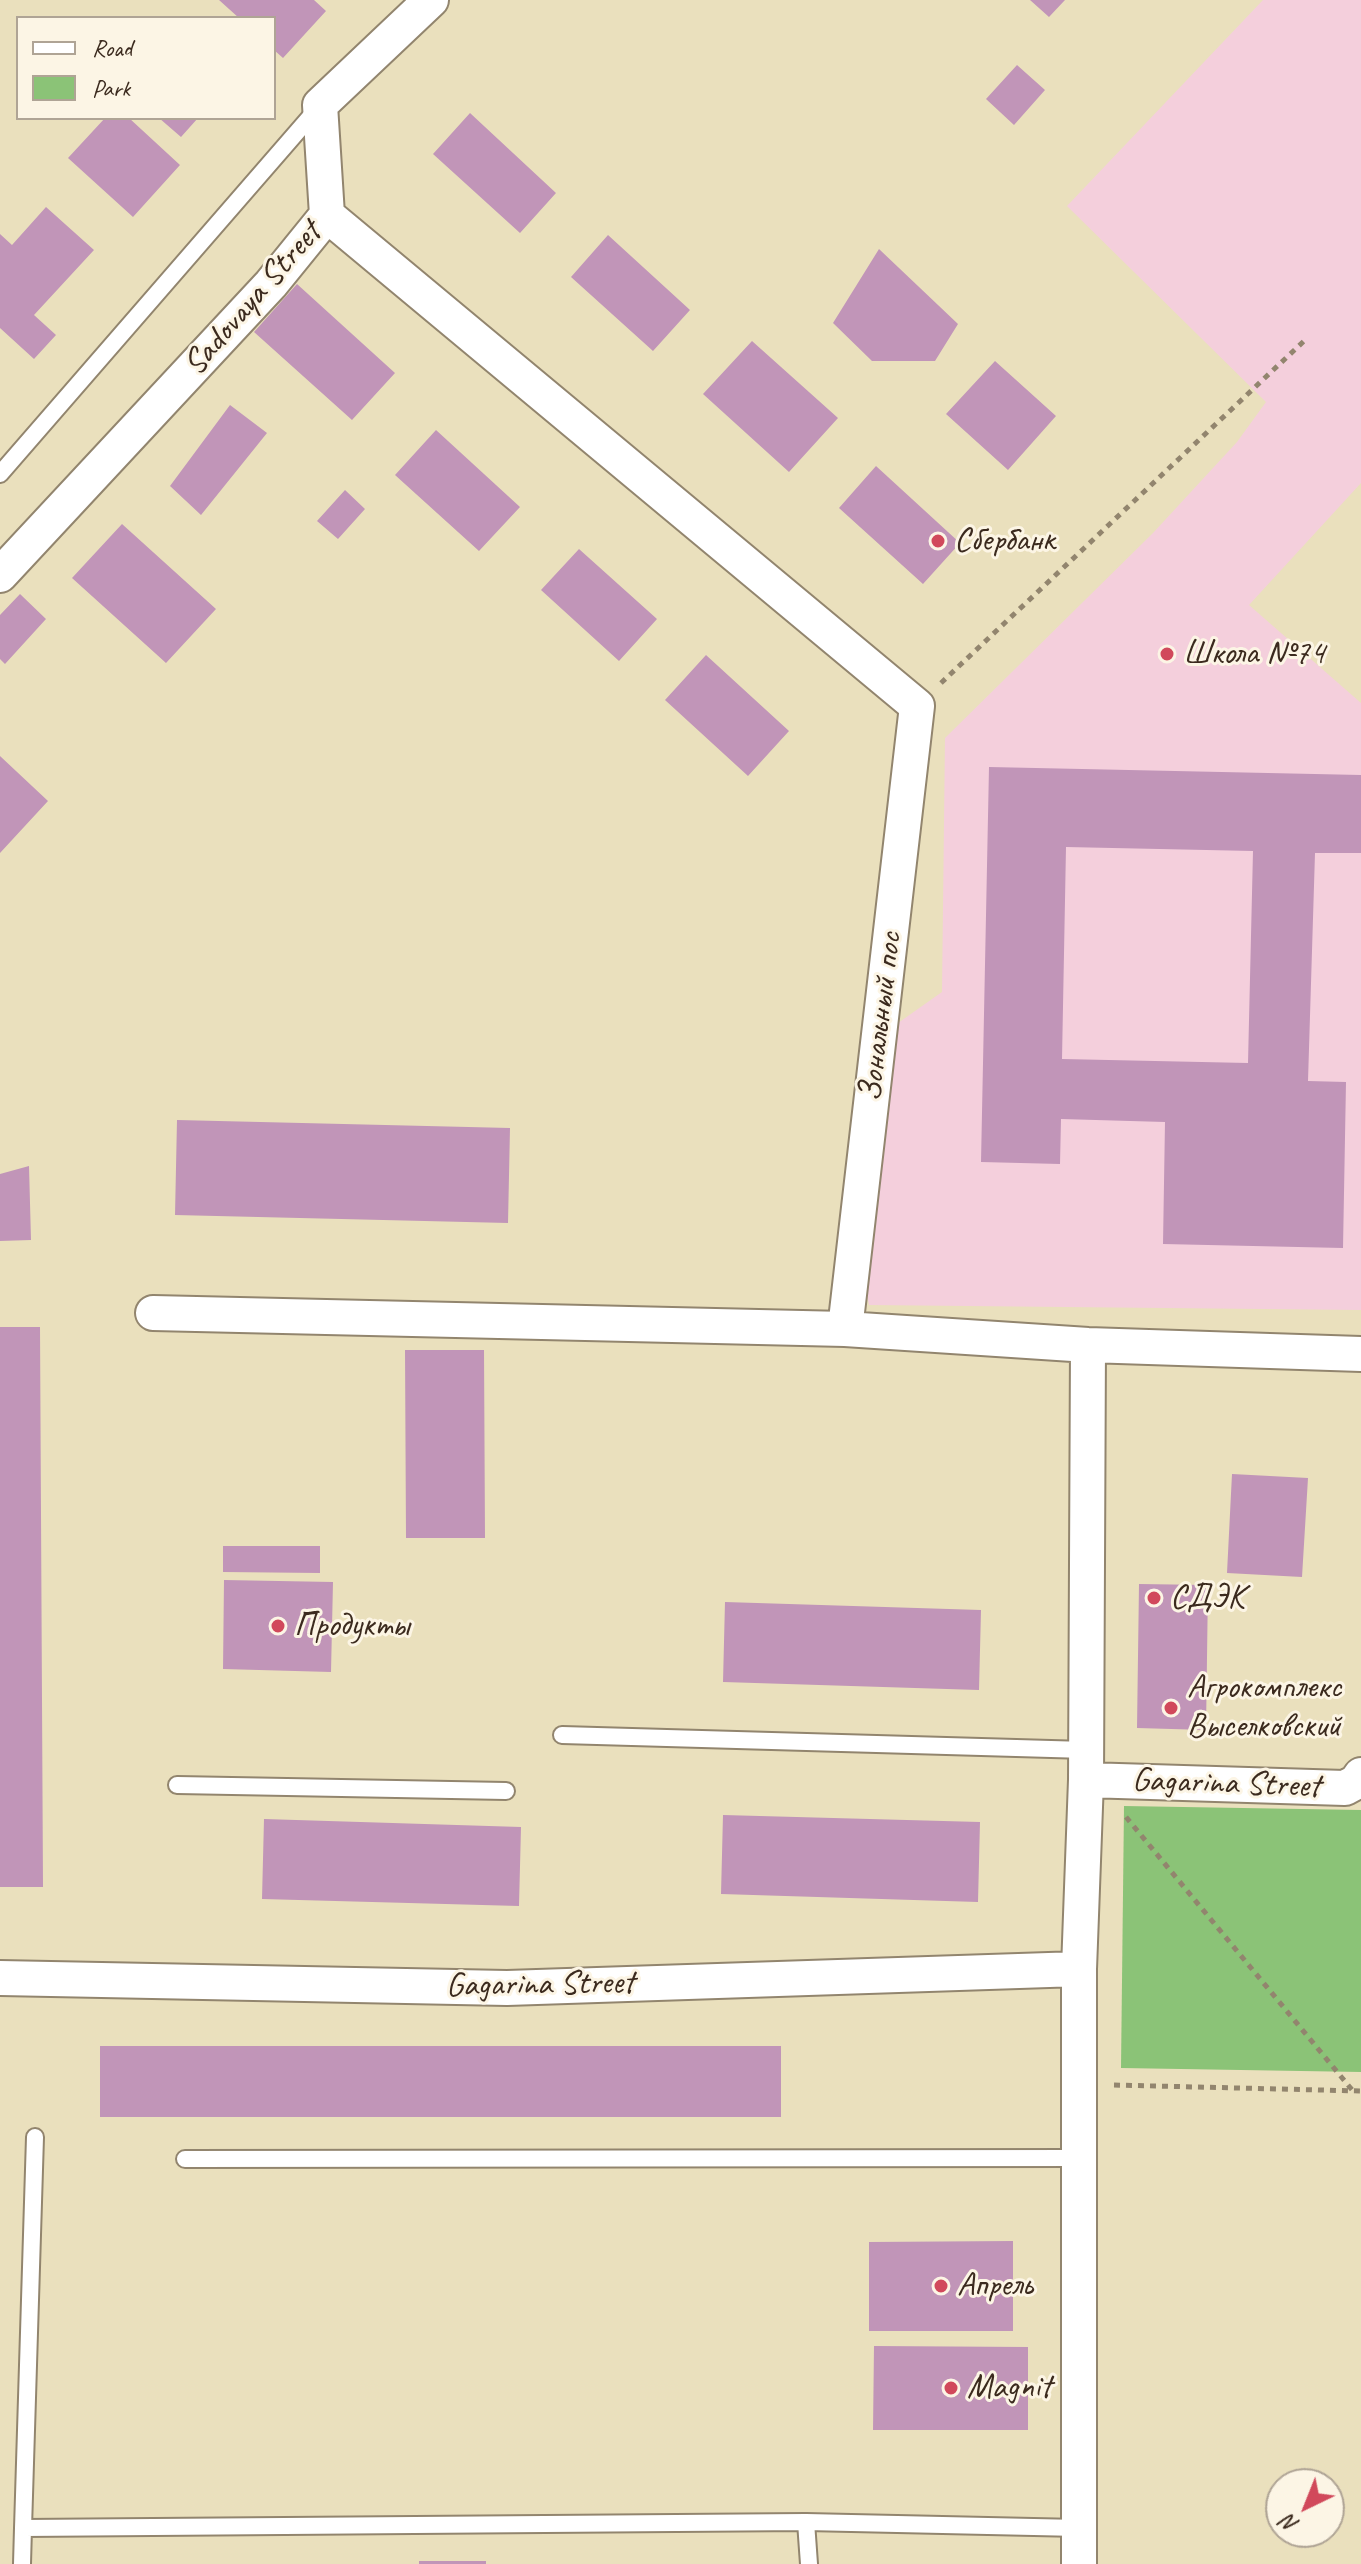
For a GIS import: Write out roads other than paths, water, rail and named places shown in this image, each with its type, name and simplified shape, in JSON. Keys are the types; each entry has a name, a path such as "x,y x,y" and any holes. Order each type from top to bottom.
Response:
{"street":[{"path":"320,105 431,0"},
{"name":"Sadovaya Street","path":"0,575 271,284 327,215 320,105"},
{"name":"Зональный пос","path":"327,215 917,706 845,1329"},
{"path":"153,1313 845,1329 1088,1345 1361,1354"},
{"path":"1079,2564 1079,1969 1095,1771 1088,1345"},
{"name":"Gagarina Street","path":"1095,1771 1345,1788 1361,1775"},
{"name":"Gagarina Street","path":"0,1978 507,1988 1079,1969"}],"lane":[{"path":"0,474 320,105"},
{"path":"562,1735 1095,1771"},
{"path":"177,1785 506,1791"},
{"path":"22,2564 35,2137"},
{"path":"185,2159 1079,2158"},
{"path":"23,2528 806,2522 1079,2528"},
{"path":"806,2522 809,2564"}],"place":[{"name":"Сбербанк","path":"938,541"},
{"name":"Школа №74","path":"1167,654"},
{"name":"СДЭК","path":"1154,1598"},
{"name":"Продукты","path":"278,1626"},
{"name":"Агрокомплекс Выселковский","path":"1171,1708"},
{"name":"Апрель","path":"941,2286"},
{"name":"Magnit","path":"951,2388"}]}
